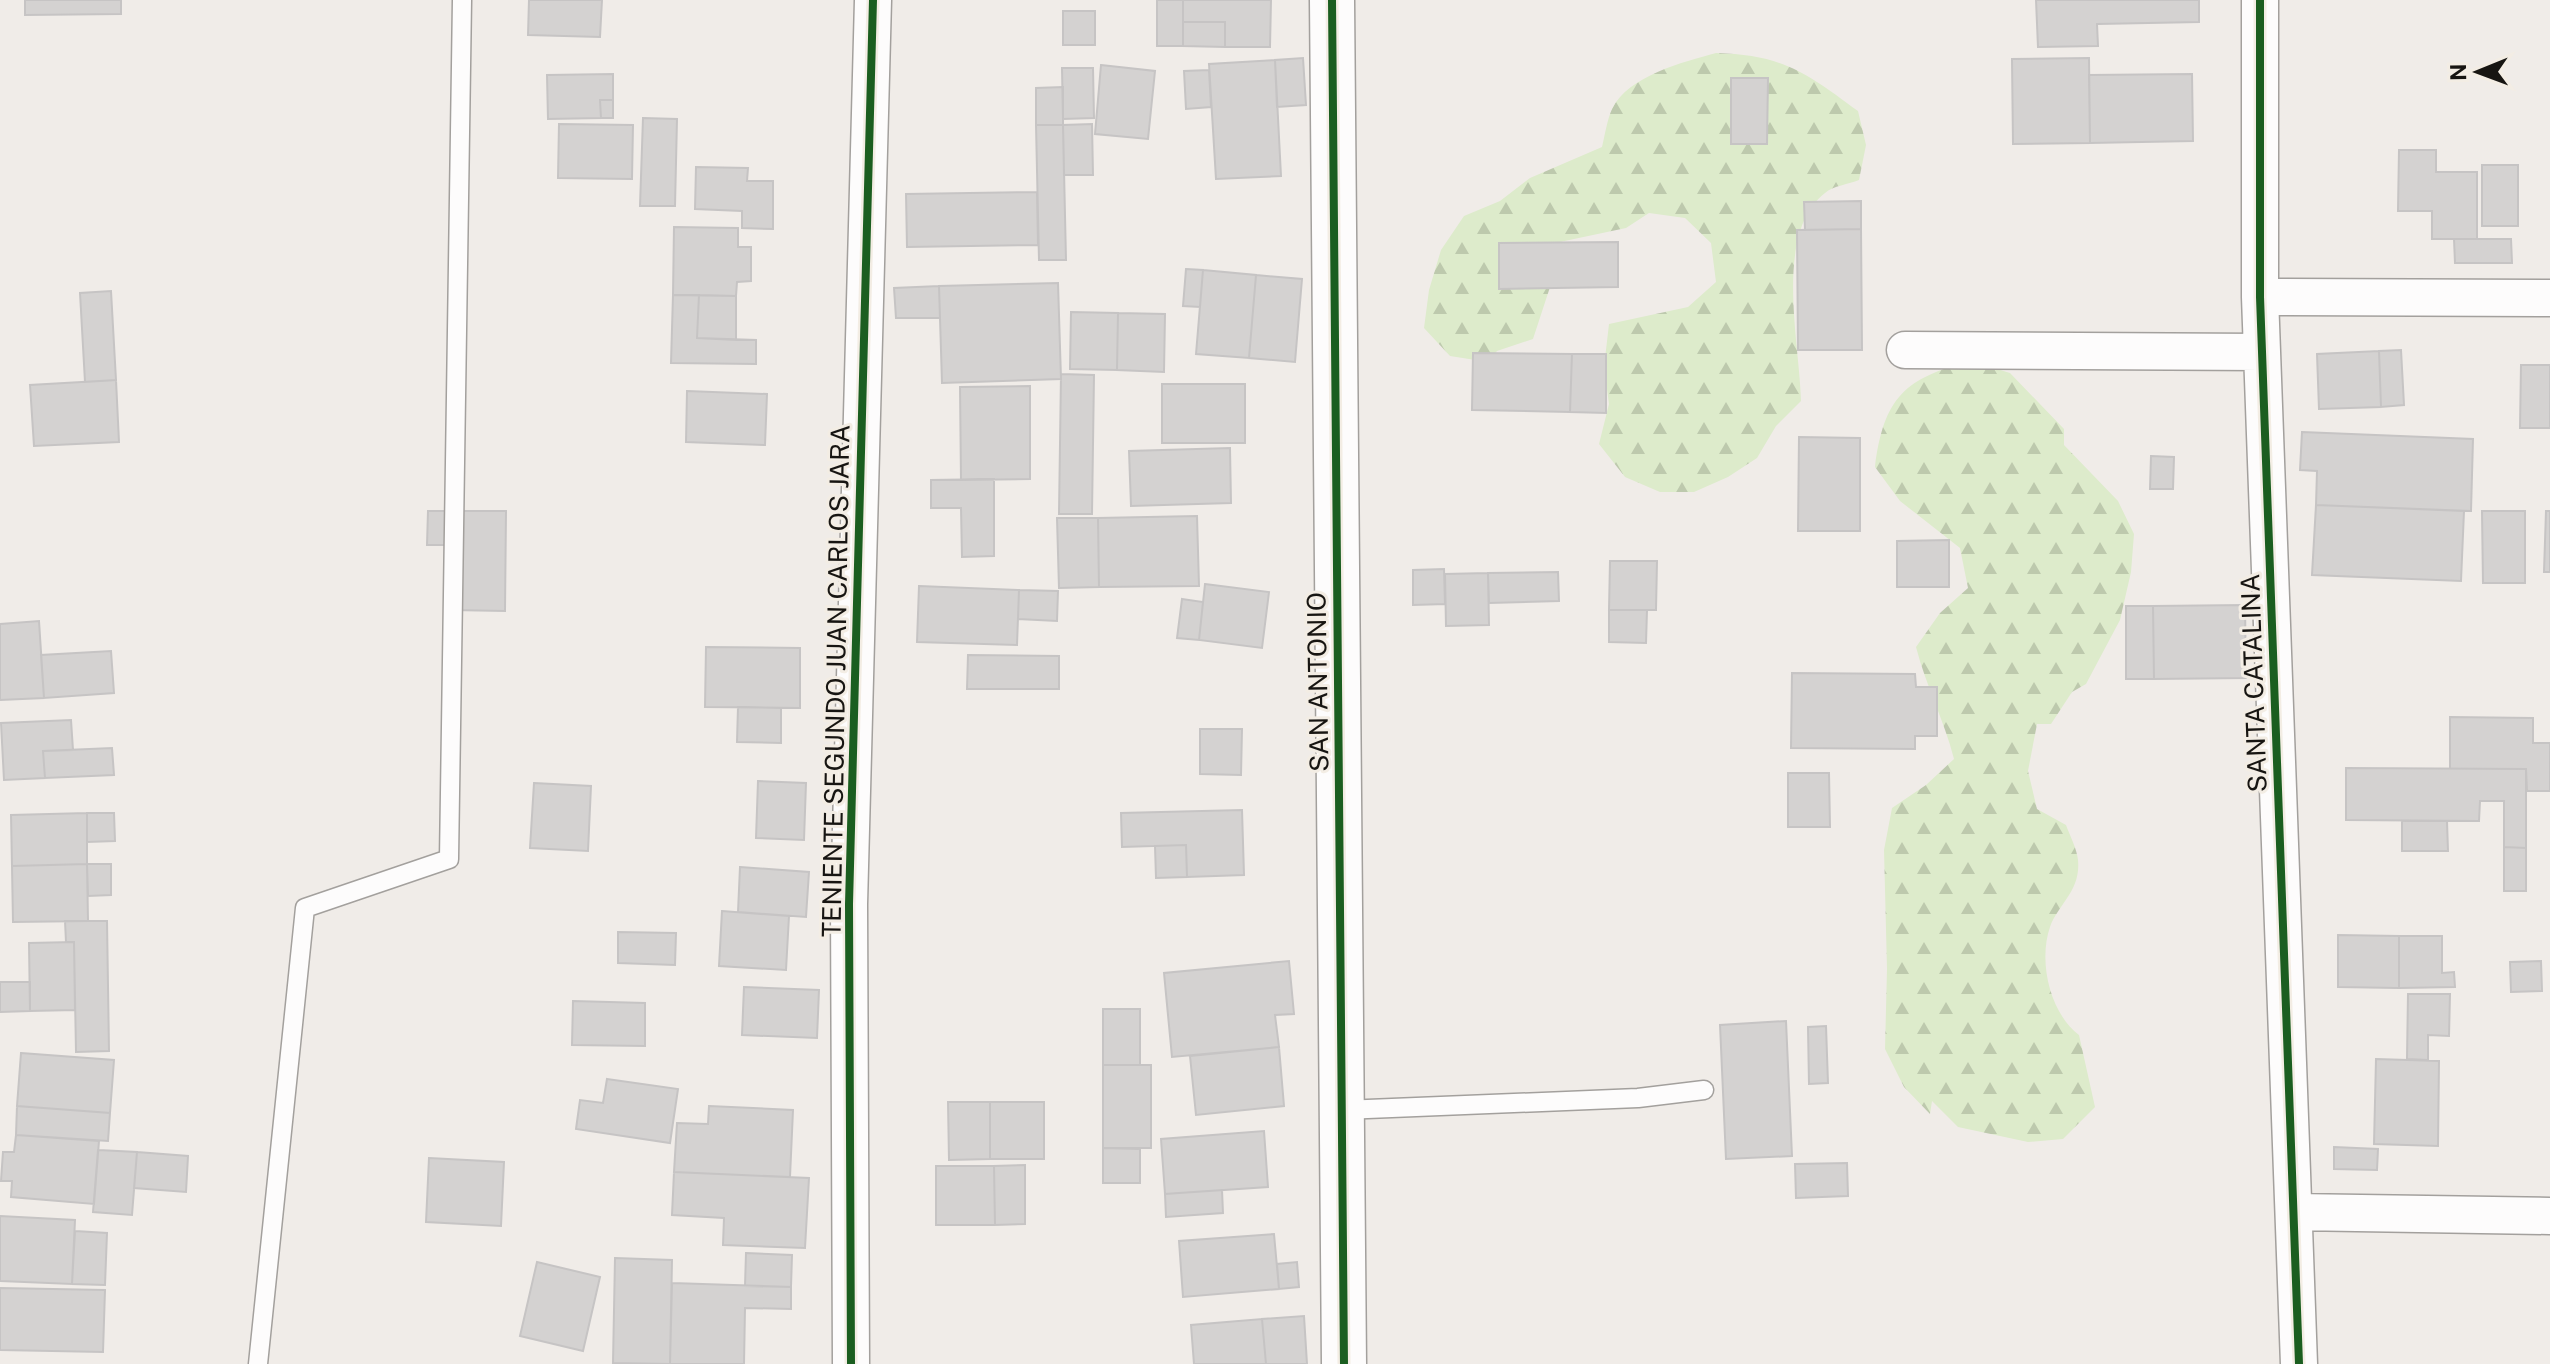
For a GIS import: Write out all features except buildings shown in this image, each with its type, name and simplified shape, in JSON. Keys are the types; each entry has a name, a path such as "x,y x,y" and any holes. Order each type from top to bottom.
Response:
{"street":[{"name":"TENIENTE SEGUNDO JUAN CARLOS JARA","path":"851,1364 849,904 873,0"},
{"name":"SAN ANTONIO","path":"1332,0 1344,1364"},
{"name":"SANTA CATALINA","path":"2260,0 2261,352 2299,1364"},
{"path":"2260,297 2550,298"},
{"path":"1905,350 2261,352"},
{"path":"2295,1212 2550,1216"}],"lane":[{"path":"258,1364 305,908 449,859 462,0"},
{"path":"1343,1110 1638,1098 1704,1090"}],"green space":[{"path":"1716,53 1759,57 1807,76 1858,111 1866,145 1859,180 1825,193 1809,211 1799,234 1793,291 1801,401 1776,426 1757,458 1728,477 1694,492 1660,492 1625,477 1599,444 1609,404 1604,367 1609,324 1688,307 1716,282 1711,243 1685,218 1649,213 1626,228 1541,246 1551,284 1533,339 1497,351 1488,362 1450,356 1424,328 1429,290 1441,250 1464,216 1500,201 1530,178 1602,147 1612,109 1620,97 1643,79"},
{"path":"1971,361 2010,373 2064,429 2064,445 2118,501 2134,534 2131,572 2120,620 2086,684 2072,692 2051,724 2037,724 2028,771 2037,809 2066,825 2078,860 2073,889 2050,927 2046,971 2061,1014 2079,1035 2095,1107 2063,1139 2028,1142 1958,1127 1932,1101 1930,1114 1904,1087 1885,1049 1887,969 1884,850 1892,808 1926,785 1954,759 1916,647 1940,613 1968,588 1960,548 1900,501 1875,467 1885,423 1902,394 1929,375"}],"cycle path":[{"path":"851,1364 849,904 873,0"},
{"path":"1332,0 1344,1364"},
{"path":"2260,0 2260,297 2299,1364"}]}
